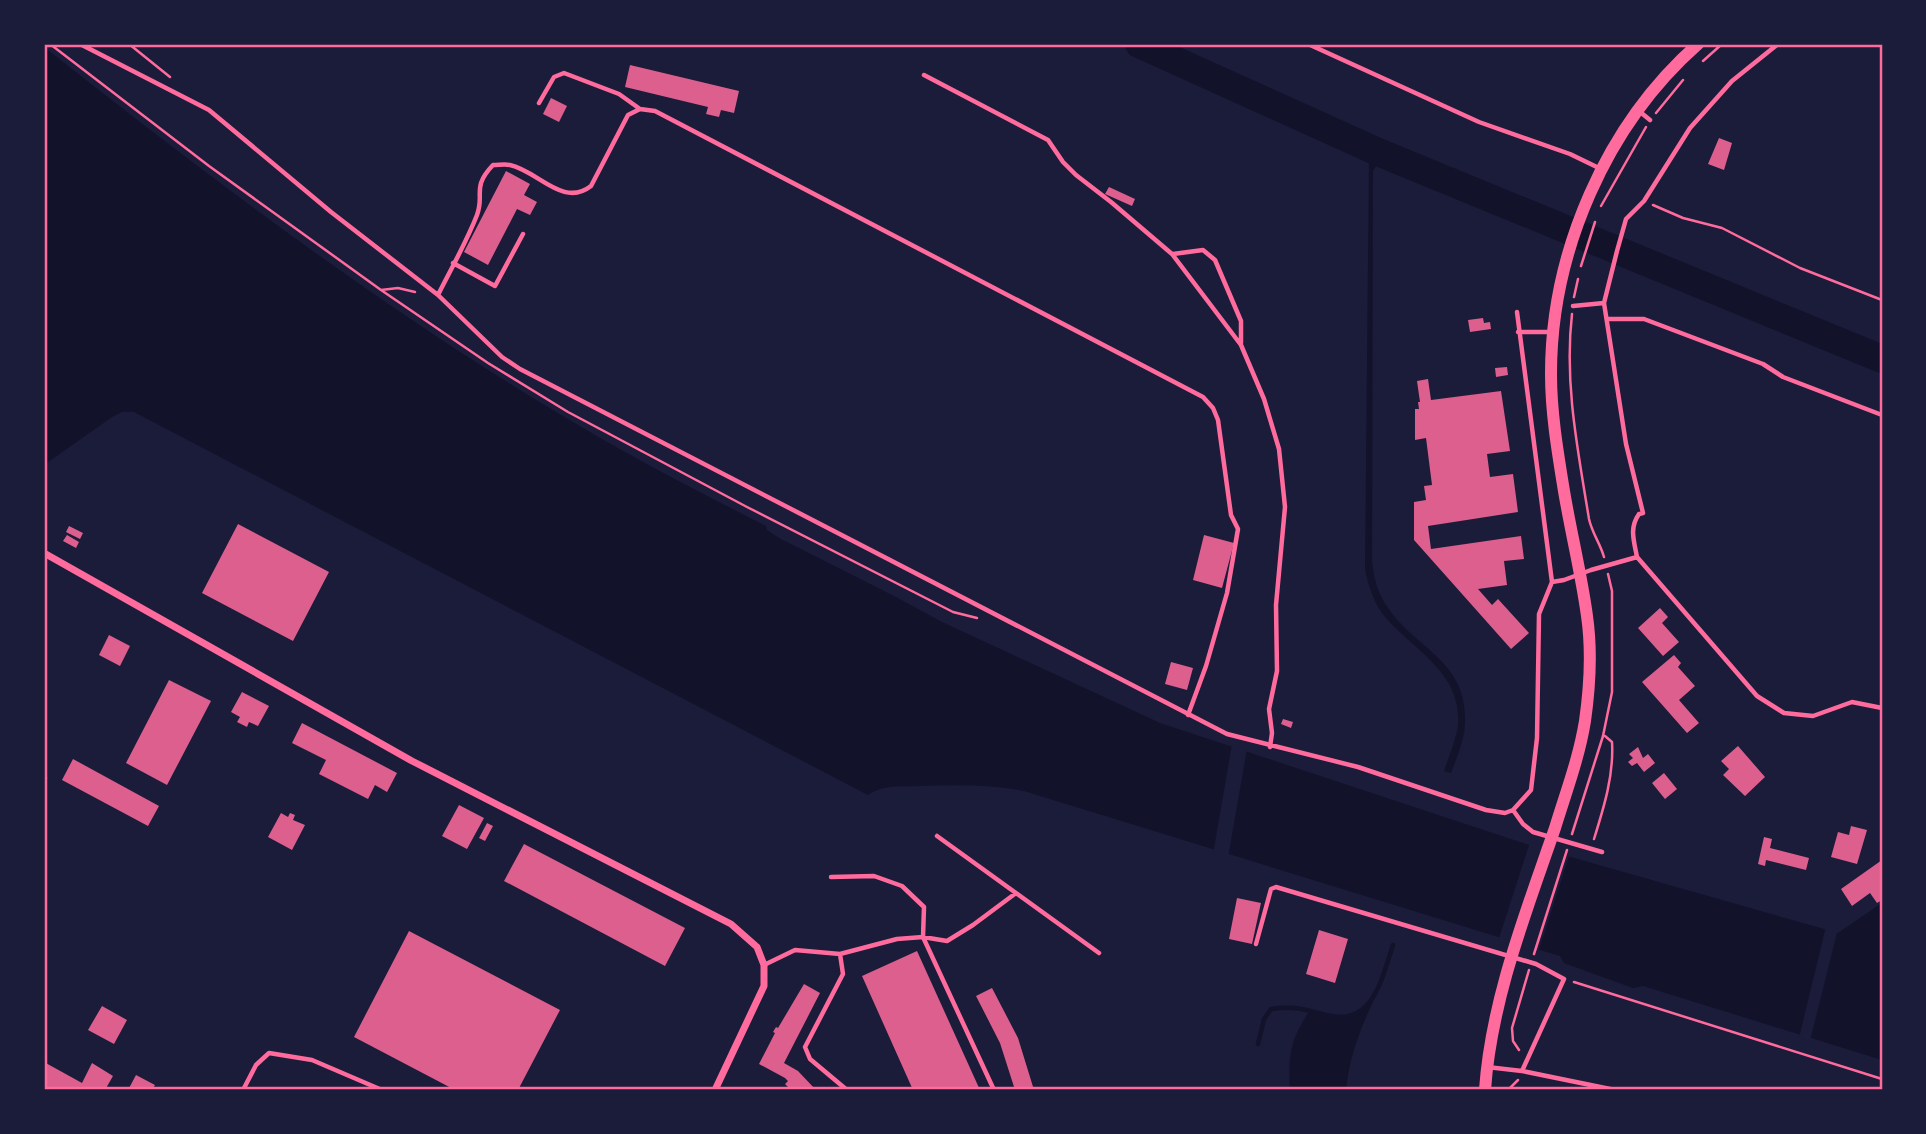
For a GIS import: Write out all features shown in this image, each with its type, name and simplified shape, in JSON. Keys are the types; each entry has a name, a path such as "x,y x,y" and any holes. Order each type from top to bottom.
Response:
{"main road":[{"path":"1485,1090 1491,1036 1511,964 1578,757 1590,681 1588,618 1563,488 1553,412 1551,373 1558,296 1586,203 1602,169 1638,110 1658,84 1698,44"}],"street":[{"path":"44,554 412,761 731,924 757,947 764,965 764,986 715,1090"}],"lane":[{"path":"80,44 209,110 331,212 438,295 502,357 520,369 1227,734 1358,768 1486,810 1505,813 1522,803 1531,790 1538,738 1539,614 1552,582 1517,312"},
{"path":"1308,44 1479,122 1570,154 1602,169"},
{"path":"1778,44 1732,81 1690,128 1644,201 1626,219 1604,303 1626,444 1643,513 1634,521 1632,533 1637,557 1757,696 1784,713 1813,716 1852,702 1882,708"},
{"path":"539,103 554,77 564,74 619,94 640,109 655,111 1203,397 1218,419 1231,515 1238,529 1227,593 1206,666 1188,715"},
{"path":"924,75 1048,140 1076,175 1172,254 1241,345 1264,398 1279,449 1285,507 1276,605 1277,671 1269,709 1272,733 1270,747"},
{"path":"438,295 479,212 478,191 483,176 494,165 511,165 569,194 582,193 591,186 628,115 640,109"},
{"path":"1638,110 1650,120"},
{"path":"453,263 495,286 523,234"},
{"path":"1172,254 1203,250 1215,260 1241,321 1241,345"},
{"path":"1573,306 1604,303"},
{"path":"1607,319 1644,319 1763,364 1783,377 1882,415"},
{"path":"1518,331 1553,332"},
{"path":"1552,582 1637,557"},
{"path":"1513,810 1533,832 1602,852"},
{"path":"937,836 1099,953"},
{"path":"831,877 874,876 901,886 924,907 923,937 994,1090"},
{"path":"1256,944 1271,890 1276,887 1536,964 1564,979 1522,1071"},
{"path":"764,965 795,950 840,954 897,939 923,937 947,941 1016,893"},
{"path":"840,954 843,974 805,1047 810,1059 847,1090"},
{"path":"243,1090 256,1065 269,1053 312,1060 382,1090"},
{"path":"1487,1067 1522,1071 1615,1090"}],"path":[{"path":"1644,201 1683,218 1722,228 1800,268 1882,300"},
{"path":"1572,836 1604,736 1613,673 1612,591 1600,542 1593,534 1589,519 1573,420 1569,367 1578,276 1598,216"},
{"path":"381,290 398,288 420,293 429,288"},
{"path":"1591,849 1605,805 1613,757 1612,742 1604,736"},
{"path":"1533,957 1568,848"},
{"path":"1522,1071 1520,1051 1513,1041 1512,1028 1529,969"},
{"path":"1564,979 1882,1079"}],"shaded area":[{"path":"44,47 296,239 493,373 611,444 766,526 767,530 779,538 942,622 1160,723 1532,846 1838,933 1882,903 1882,1060 1643,986 1633,988 1564,963 1560,956 1024,791 998,787 900,786 880,789 868,795 134,412 122,412 112,417 44,465"},
{"path":"1369,161 1377,164 1373,171 1372,562 1377,586 1388,608 1399,622 1438,657 1458,684 1463,701 1465,728 1451,773 1444,771 1458,725 1457,706 1452,690 1432,662 1382,613 1371,592 1365,569"},
{"path":"1378,991 1358,1039 1346,1090 1290,1090 1292,1048 1311,1009 1349,1015 1363,1007"}],"pier":[{"path":"1232,744 1247,749 1228,858 1213,854"},
{"path":"1530,842 1570,853 1538,953 1498,941"},
{"path":"1826,926 1838,929 1810,1041 1799,1038"}],"building":[{"path":"630,65 739,91 734,113 721,110 719,117 706,114 708,107 625,87"},
{"path":"551,98 567,106 559,122 543,114"},
{"path":"1719,138 1732,143 1724,170 1708,164"},
{"path":"506,171 530,184 524,195 537,202 530,215 517,209 488,265 464,252"},
{"path":"1109,187 1135,199 1132,206 1105,194"},
{"path":"1483,318 1484,323 1490,322 1491,329 1470,332 1468,320"},
{"path":"1507,367 1508,375 1496,377 1495,368"},
{"path":"1428,379 1431,400 1501,391 1510,451 1487,454 1490,477 1513,474 1518,512 1428,526 1431,549 1521,536 1524,559 1504,561 1507,585 1478,589 1492,605 1498,599 1529,633 1511,649 1414,540 1414,502 1426,500 1424,486 1432,485 1426,438 1415,440 1415,409 1419,409 1420,402 1417,381"},
{"path":"238,524 329,572 293,641 202,593"},
{"path":"69,526 83,533 80,539 66,532"},
{"path":"67,535 79,542 76,548 63,541"},
{"path":"1204,535 1234,543 1222,588 1193,580"},
{"path":"1660,608 1668,617 1662,623 1679,642 1663,656 1638,628"},
{"path":"109,635 130,646 120,666 99,655"},
{"path":"1674,655 1681,663 1678,667 1695,686 1679,700 1699,723 1687,733 1642,682"},
{"path":"1171,662 1193,668 1187,690 1165,684"},
{"path":"169,680 211,701 167,785 126,763"},
{"path":"242,692 269,706 258,726 249,722 247,727 237,722 240,717 231,712"},
{"path":"1283,719 1293,722 1291,728 1281,724"},
{"path":"302,723 397,773 387,792 375,785 368,799 319,774 326,760 292,743"},
{"path":"1738,746 1765,777 1745,796 1723,775 1729,769 1721,761"},
{"path":"1638,747 1643,758 1648,754 1655,763 1644,772 1637,763 1632,766 1628,762 1633,758 1629,754"},
{"path":"73,759 159,806 148,826 62,780"},
{"path":"1664,773 1677,789 1665,799 1652,783"},
{"path":"459,805 484,818 467,849 442,836"},
{"path":"281,813 288,817 290,813 295,815 293,820 305,825 292,850 268,837"},
{"path":"487,823 493,826 485,841 479,838"},
{"path":"1851,826 1867,830 1857,864 1831,857 1838,832 1849,835"},
{"path":"1764,837 1772,839 1770,848 1809,858 1806,870 1766,860 1765,866 1758,864"},
{"path":"524,844 685,928 665,966 504,881"},
{"path":"1882,860 1882,900 1877,903 1870,893 1852,906 1841,889"},
{"path":"1237,898 1261,903 1252,944 1229,939"},
{"path":"1319,930 1348,939 1335,983 1306,974"},
{"path":"409,931 560,1010 518,1090 455,1090 354,1037"},
{"path":"917,951 980,1090 913,1090 862,976"},
{"path":"804,984 820,993 784,1063 798,1071 816,1090 791,1090 785,1084 788,1081 785,1078 759,1064 775,1033 773,1032"},
{"path":"992,988 1018,1038 1034,1090 1015,1090 1000,1043 976,996"},
{"path":"102,1006 127,1020 114,1044 88,1030"},
{"path":"44,1062 82,1083 92,1063 113,1076 105,1090 44,1090"},
{"path":"136,1075 155,1085 152,1090 147,1087 145,1090 128,1090"}],"waterway":[{"path":"1139,44 1378,152 1882,359"},
{"path":"1372,166 1378,152"},
{"path":"1258,1044 1264,1019 1271,1009 1295,1008 1346,1017 1357,1013 1374,995 1393,945"}]}
